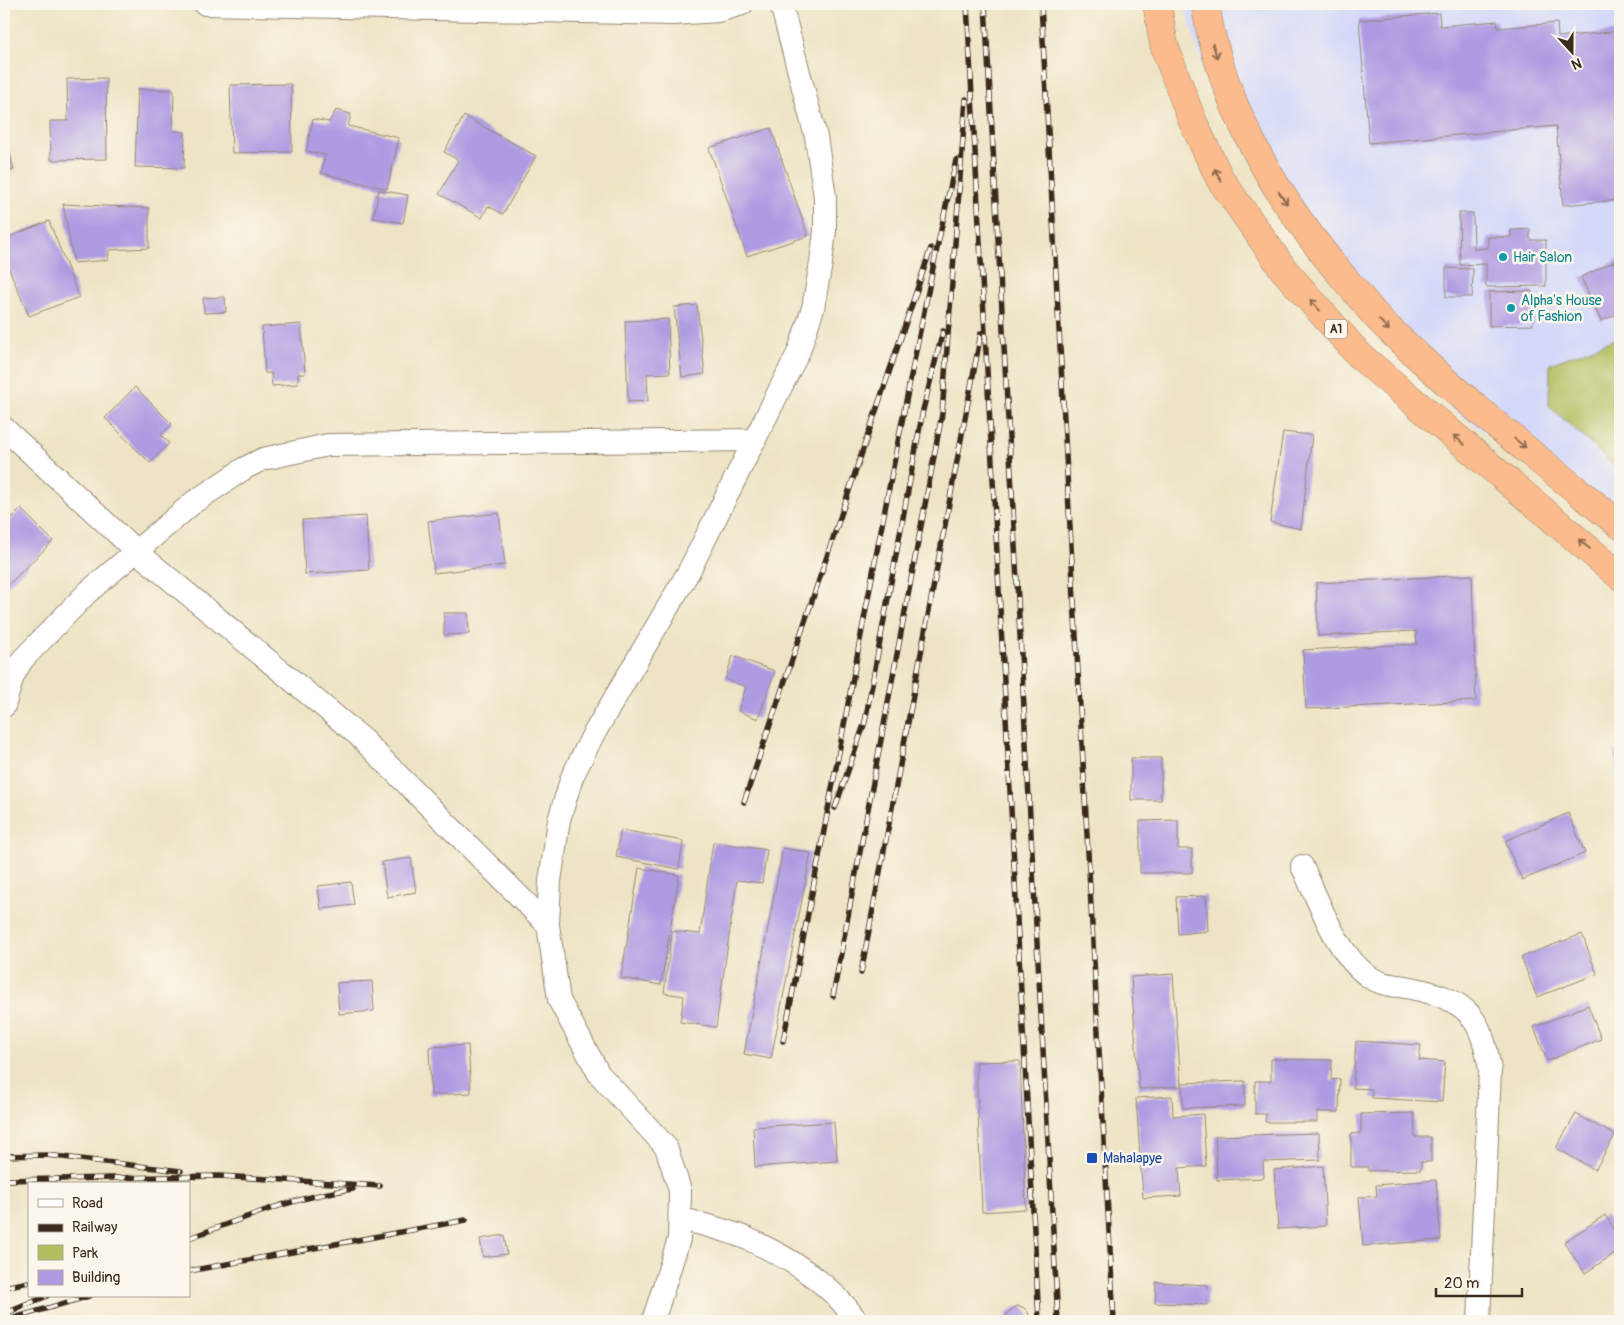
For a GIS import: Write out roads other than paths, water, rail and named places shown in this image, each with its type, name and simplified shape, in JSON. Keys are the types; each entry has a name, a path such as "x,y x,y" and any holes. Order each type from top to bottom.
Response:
{"highway":[{"name":"A1","path":"1157,4 1164,45 1192,120 1220,179 1284,270 1360,356 1620,576"},
{"path":"1205,4 1210,34 1231,101 1260,163 1315,245 1388,329 1468,401 1620,525"}],"street":[{"path":"205,4 673,14 718,11 742,4"},
{"path":"653,1321 679,1239 680,1190 666,1147 599,1074 559,1000 548,925 550,881 559,820 572,778 592,737 689,570 799,351 813,308 825,231 825,197 816,137 781,4"},
{"path":"4,428 136,551 358,735 548,925"},
{"path":"4,706 13,676 23,659 88,592 194,502 245,468 263,459 305,448 328,445 755,440"},
{"path":"1302,866 1340,945 1352,962 1368,977 1384,985 1410,988 1451,998 1476,1021 1482,1036 1490,1070 1479,1321"},
{"path":"680,1218 749,1239 811,1275 845,1304 857,1321"}],"railway":[{"path":"967,4 1039,1321"},
{"path":"985,4 1058,1321"},
{"path":"1041,4 1114,1321"},
{"path":"833,996 942,414 966,99"},
{"path":"783,1041 910,380 956,160"},
{"path":"744,802 931,248"},
{"path":"835,808 865,722 923,410 943,331"},
{"path":"861,973 981,333"},
{"path":"4,1156 46,1155 181,1171"},
{"path":"4,1180 220,1176 380,1186"},
{"path":"190,1238 290,1203 332,1192 353,1189"},
{"path":"190,1271 466,1220"},
{"path":"4,1287 28,1282"},
{"path":"4,1314 42,1298"},
{"path":"4,1321 82,1298"}],"place":[{"name":"Hair Salon","path":"1503,257"},
{"name":"Alpha's House of Fashion","path":"1511,308"},
{"name":"Mahalapye","path":"1092,1158"}]}
